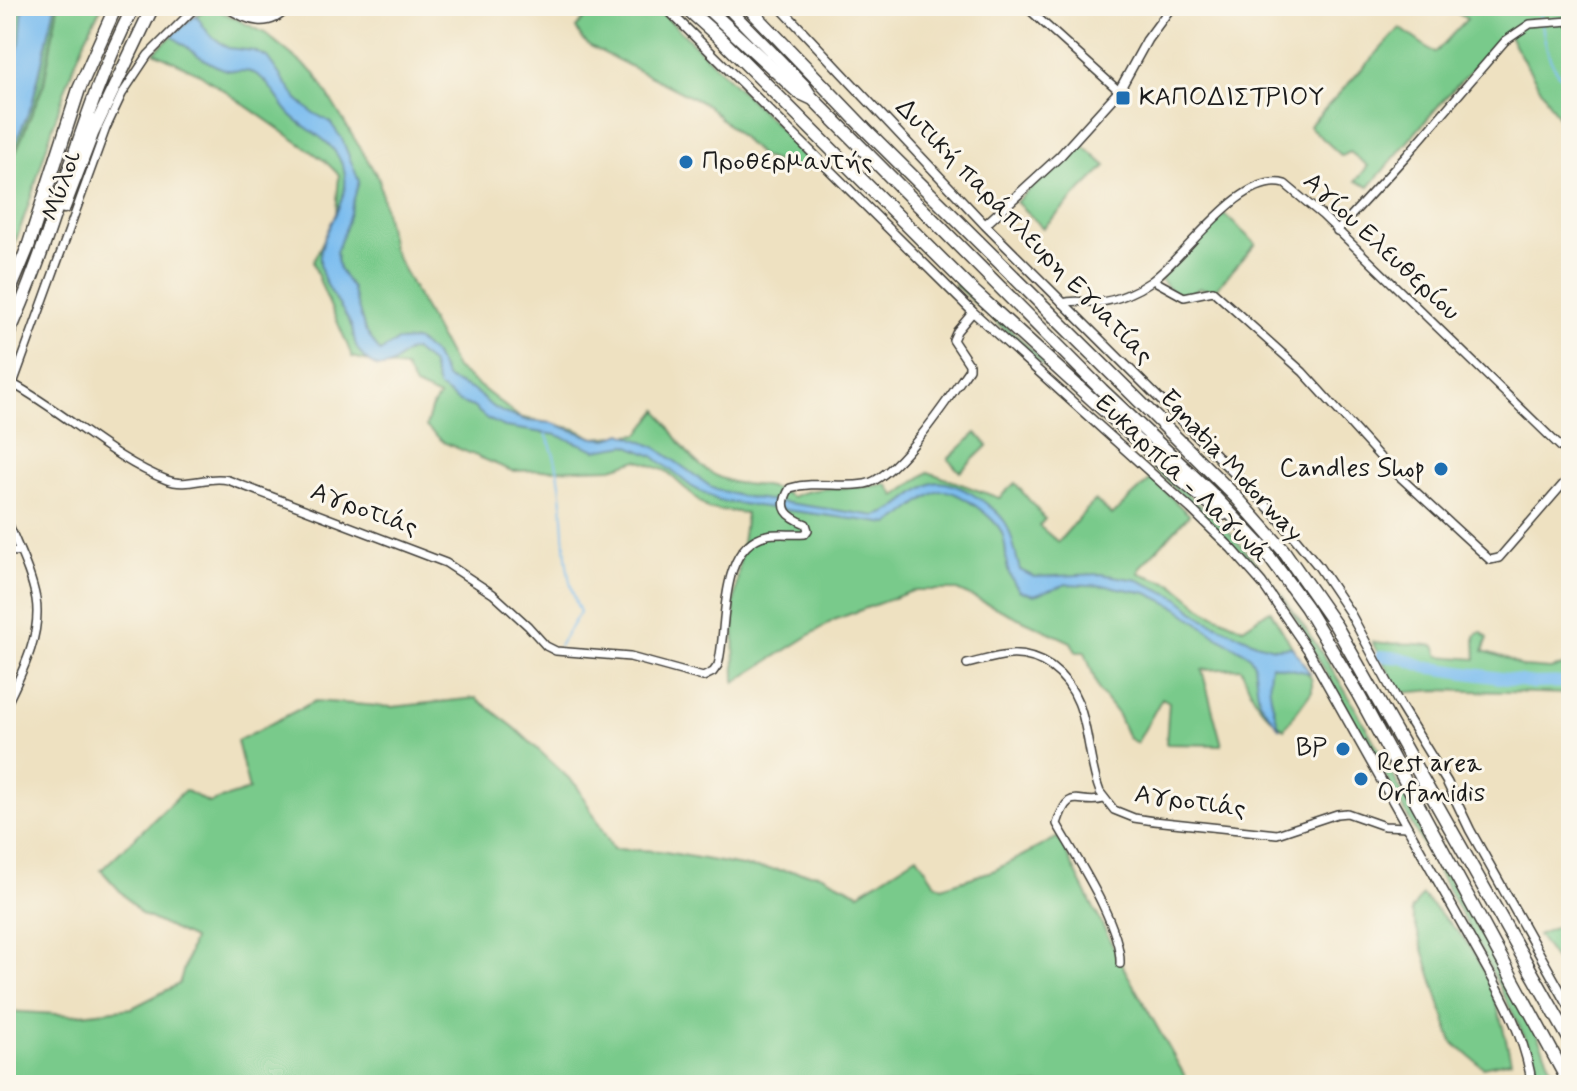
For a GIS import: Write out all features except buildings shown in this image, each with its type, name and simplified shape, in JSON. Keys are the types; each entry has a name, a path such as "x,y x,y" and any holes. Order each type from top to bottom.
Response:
{"highway":[{"path":"6,300 33,232 79,89 116,6"},
{"path":"6,339 24,301 50,230 97,89 134,6"},
{"path":"50,230 65,205 92,134 153,6"},
{"path":"684,6 721,39 970,288 1192,491 1243,527"},
{"name":"Egnatia Motorway","path":"705,6 798,92 813,99 1262,547 1297,595 1358,694 1570,1085"},
{"path":"726,6 804,85 813,99"},
{"name":"Egnatia Motorway","path":"747,6 865,129 1237,498 1283,550 1336,626 1571,1042"},
{"path":"1547,1044 1562,1085"}],"street":[{"name":"Μύλοι","path":"6,403 106,128 135,71 154,47 197,6"},
{"path":"225,6 247,19 265,21 279,17 289,6"},
{"name":"Ευκαρπία - Λαγυνά","path":"664,6 973,312 1191,509 1262,583 1308,650 1515,1021 1529,1062 1532,1085"},
{"name":"Δυτική παράπλευρη Εγνατίας","path":"779,6 985,225 1275,514 1319,567 1350,613 1401,707 1447,782 1470,830 1571,1010"},
{"path":"1025,6 1119,91"},
{"path":"985,225 1060,156 1119,91 1147,40 1172,6"},
{"path":"1337,231 1505,41 1530,24 1571,21"},
{"name":"Αγίου Ελευθερίου","path":"1062,303 1109,301 1153,280 1225,210 1261,184 1278,182 1292,188 1571,457"},
{"path":"1153,280 1184,297 1213,291 1230,304 1303,372 1388,466 1490,560 1499,558 1571,475"},
{"name":"Αγροτιάς","path":"13,384 106,445 168,480 188,482 218,477 446,563 493,594 546,646 556,651 630,657 697,676 708,676 718,665 729,578 738,557 755,540 766,535 805,534 808,530 806,524 790,518 786,513 786,496 790,488 864,484 875,481 897,464 969,369 969,364 953,340 973,312"},
{"path":"6,517 34,590 37,619 29,651 6,706"},
{"path":"6,551 19,552"},
{"name":"Αγροτιάς","path":"967,664 1021,655 1042,661 1060,675 1076,694 1096,782 1104,799 1114,810 1134,818 1277,834 1347,813 1384,826 1407,827"},
{"path":"1104,799 1072,800 1063,808 1057,824 1117,939 1120,964"}],"green space":[{"path":"6,6 102,6 86,37 61,101 6,264"},
{"path":"31,6 58,6 44,84 7,173 6,187 6,101"},
{"path":"595,6 655,6 814,162 807,170 762,157 707,105 590,46 576,28"},
{"path":"1445,6 1571,6 1571,139 1507,33 1445,98 1369,187 1356,181 1368,166 1350,152 1342,156 1309,126 1400,28 1435,53 1467,19"},
{"path":"212,7 265,33 315,74 379,179 392,248 456,368 519,417 576,429 594,438 639,434 658,410 688,454 707,470 732,482 768,487 792,497 813,490 887,484 896,496 928,472 999,498 1015,483 1045,519 1039,526 1058,542 1095,500 1112,515 1152,478 1189,515 1140,567 1139,573 1173,584 1206,611 1243,628 1270,610 1312,680 1312,691 1284,729 1257,702 1241,668 1202,670 1222,745 1166,744 1169,702 1162,698 1137,743 1128,738 1118,715 1099,691 1085,652 1076,652 1071,642 957,590 915,590 834,620 735,682 734,605 746,513 708,509 666,471 638,460 612,468 512,471 445,443 426,427 431,409 439,397 415,386 405,368 352,357 313,262 336,214 339,175 325,161 200,74 154,52 196,15"},
{"path":"1079,142 1106,166 1043,228 1016,202"},
{"path":"1224,214 1256,244 1215,290 1199,288 1187,297 1171,291 1159,277"},
{"path":"959,282 1230,533 1295,613 1376,745 1536,1033 1558,1085 1536,1085 1535,1058 1484,956 1289,608 1261,572 1103,420 955,285"},
{"path":"976,433 988,445 960,472 948,459"},
{"path":"1481,632 1488,638 1483,651 1523,667 1550,669 1571,664 1571,694 1436,690 1400,693 1372,642 1435,646 1439,656 1476,659 1475,636"},
{"path":"476,698 515,728 577,786 613,849 660,851 748,867 820,874 859,893 917,856 935,883 942,887 995,870 1058,837 1126,972 1190,1085 6,1085 7,1011 72,1015 132,1008 179,984 193,939 141,914 101,870 185,790 209,803 249,790 237,741 315,701 392,707"},
{"path":"1422,895 1457,931 1482,968 1493,994 1511,1061 1483,1067 1452,1042 1411,911"},
{"path":"1571,920 1571,965 1563,971 1538,935"}],"water":[{"path":"23,6 55,6 32,104 12,151 6,156 6,85 20,42"},
{"path":"196,15 209,34 228,48 254,51 267,57 297,99 330,122 342,139 359,181 336,252 339,269 352,288 365,330 380,352 397,341 416,340 434,354 447,379 475,391 504,413 528,421 552,423 594,438 608,439 622,433 655,447 714,489 740,496 876,516 892,510 930,484 939,482 960,488 982,500 1005,522 1020,570 1034,577 1100,574 1138,580 1177,597 1204,619 1256,643 1274,648 1292,647 1310,673 1271,665 1270,689 1280,729 1259,701 1254,664 1249,655 1178,608 1147,593 1107,586 1067,584 1034,595 1020,591 1010,575 999,527 976,506 957,495 936,492 889,524 719,501 692,487 653,456 627,445 596,450 557,435 505,427 487,419 438,387 431,363 414,350 388,366 376,366 357,349 348,319 327,285 320,266 323,244 343,196 344,171 339,158 329,144 290,114 259,76 217,66 172,36"}],"waterway":[{"path":"1539,6 1541,19"},
{"path":"1547,6 1559,11"},
{"path":"1542,25 1550,59 1571,87"},
{"path":"546,434 559,478 568,569 580,612 559,646"},
{"path":"1381,656 1402,658 1426,667 1534,683 1571,682"}],"place":[{"name":"ΚΑΠΟΔΙΣΤΡΙΟΥ","path":"1123,98"},
{"name":"Προθερμαντής","path":"686,162"},
{"name":"Candles Shop","path":"1441,469"},
{"name":"BP","path":"1343,749"},
{"name":"Rest area Orfanidis","path":"1361,779"}]}
